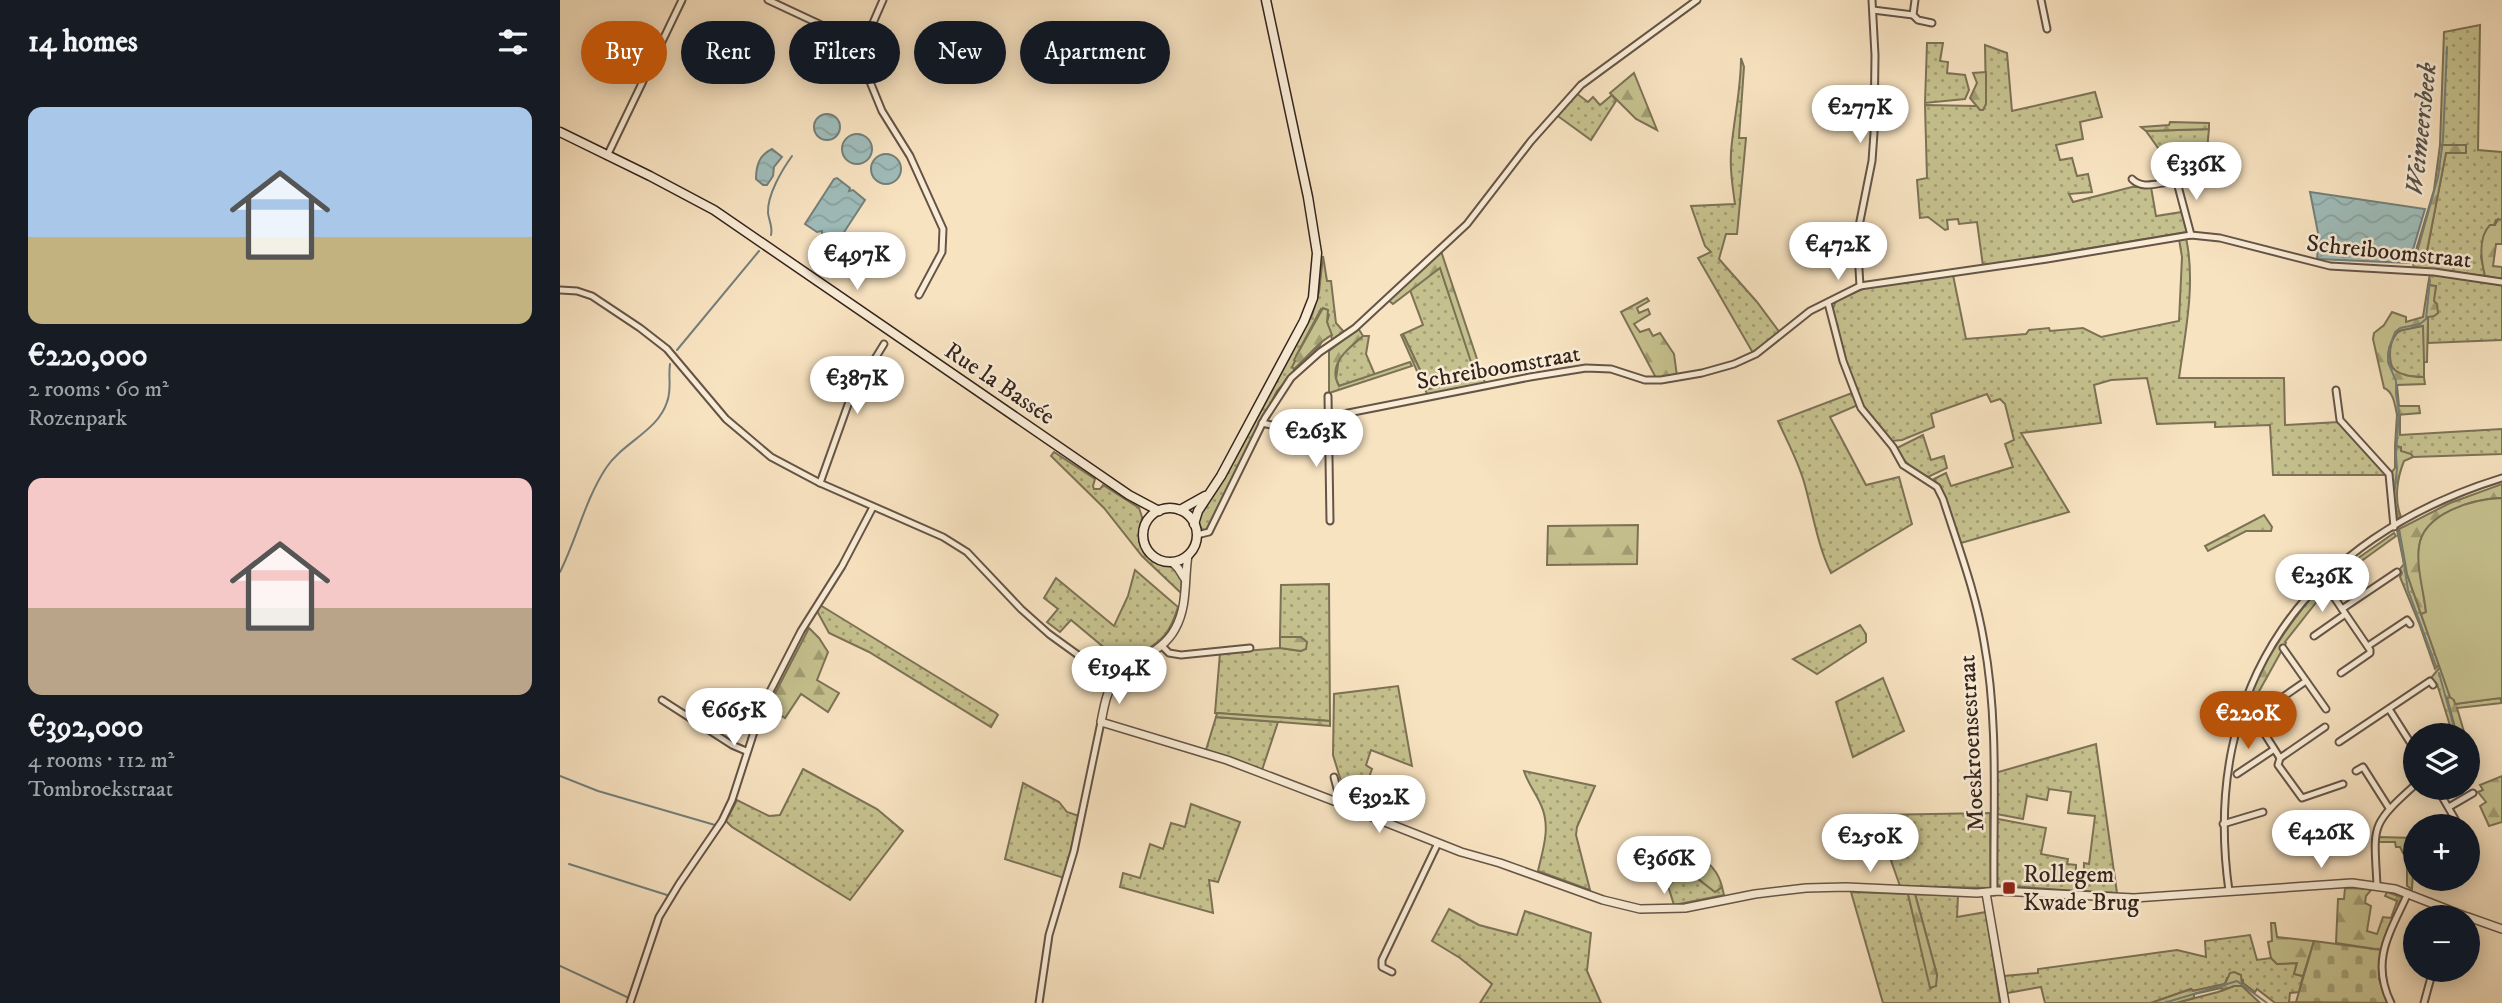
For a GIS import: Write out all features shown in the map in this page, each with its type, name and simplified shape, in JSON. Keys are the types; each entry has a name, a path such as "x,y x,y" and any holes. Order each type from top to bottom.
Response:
{"main road":[{"path":"1194,524 1198,511 1221,476 1304,321 1313,298 1316,279 1317,254 1308,198 1266,0"},
{"name":"Rue la Bassée","path":"560,132 713,210 1129,495 1159,511"},
{"path":"1180,510 1208,494"},
{"name":"Rue la Bassée","path":"1129,495 1143,510 1146,523"},
{"path":"1168,508 1180,510 1194,524 1197,535 1195,545 1188,555 1172,562 1156,559 1147,550 1143,537 1146,523 1159,511 1168,508"}],"street":[{"path":"607,156 682,0"},
{"path":"768,0 813,21"},
{"path":"873,21 883,0"},
{"path":"1197,535 1207,533 1262,423 1291,378 1323,350 1355,328 1467,224 1531,141 1576,90 1597,71 1697,0"},
{"path":"1860,286 1857,236 1872,161 1874,133 1875,55 1872,0"},
{"path":"1913,15 1915,0"},
{"path":"2041,0 2047,29"},
{"path":"1873,10 1913,15 1918,20 1931,23"},
{"path":"871,84 882,111 910,156 943,229 942,252 919,295"},
{"path":"2132,179 2137,185 2143,186 2175,182 2190,235"},
{"name":"Schreiboomstraat","path":"1262,423 1271,425 1328,417 1586,368 1611,369 1645,380 1702,373 1734,364 1756,354 1810,311 1860,286 2190,235 2220,238 2330,266 2434,272 2502,282"},
{"path":"560,290 577,291 592,296 667,349 726,419 771,457 820,483 943,537 967,552 1021,609 1049,634 1114,681"},
{"name":"Moeskroensestraat","path":"1828,303 1843,361 1861,408 1893,447 1903,465 1937,487 1943,499 1978,612 1989,672 1992,718 1990,892"},
{"path":"820,483 850,399 884,344"},
{"path":"2336,390 2340,420 2389,474 2395,527"},
{"path":"1328,396 1330,521"},
{"path":"2229,891 2223,824 2229,757 2241,710 2261,663 2275,640 2299,607 2323,581 2365,545 2438,503 2502,478"},
{"path":"630,1003 659,917 722,821 740,782 746,751 762,707 801,631 842,566 873,507"},
{"path":"1039,1003 1049,935 1074,851 1109,691 1114,681 1126,669 1162,646 1176,627 1187,582 1188,555"},
{"path":"1172,562 1187,582"},
{"path":"2314,636 2397,572"},
{"path":"2323,581 2368,646 2370,653 2341,673"},
{"path":"2368,646 2407,620 2410,624"},
{"path":"1162,646 1169,653 1181,655 1250,648"},
{"path":"2283,648 2326,709"},
{"path":"2253,717 2306,681"},
{"path":"2339,742 2430,681 2433,685"},
{"path":"662,700 732,745 746,751"},
{"path":"2389,709 2403,731"},
{"path":"2241,710 2253,717 2280,758"},
{"path":"1101,722 1227,760 1334,801 1340,800 1352,809 1463,848 1473,855"},
{"path":"2325,727 2280,758 2278,765 2302,798 2343,784"},
{"path":"2237,774 2273,750"},
{"path":"2356,771 2363,767 2389,808"},
{"path":"1334,776 1340,800"},
{"path":"2377,885 2376,830 2381,817 2403,796"},
{"path":"2445,800 2453,814"},
{"path":"2449,807 2461,800"},
{"path":"2223,824 2263,812"},
{"path":"1430,838 1613,903 1653,910 1685,908 1755,894 1812,887 2134,898 2343,883 2377,885 2408,893 2431,905"},
{"path":"1391,972 1382,967 1382,960 1438,843"},
{"path":"1990,892 2005,1003"},
{"path":"2391,1003 2381,978 2383,950 2408,893"},
{"path":"2480,921 2502,929"},
{"path":"2424,1003 2430,982"}],"green space":[{"path":"2480,25 2478,150 2502,152 2502,220 2496,220 2481,257 2485,276 2414,267 2412,261 2414,257 2418,259 2426,256 2446,152 2465,153 2465,145 2440,145 2444,32"},
{"path":"1927,43 1943,43 1940,61 1948,62 1947,73 1965,75 1969,90 1965,99 1925,103"},
{"path":"1985,45 2007,53 2012,111 2095,92 2102,117 2080,122 2083,139 2056,145 2060,160 2072,158 2077,176 2088,174 2092,192 2069,194 2073,202 2132,187 2151,187 2156,216 2182,212 2187,232 1983,266 1977,222 1959,224 1958,219 1947,220 1948,229 1945,230 1928,217 1920,218 1917,180 1927,178 1925,105 1986,104"},
{"path":"1741,58 1744,67 1739,138 1746,138 1737,234 1726,234 1719,259 1780,333 1753,353 1698,258 1711,252 1705,246 1691,206 1735,204 1731,158"},
{"path":"1986,72 1986,104 1983,110 1980,110 1970,98 1977,83 1973,73"},
{"path":"1634,73 1657,130 1636,119 1610,93"},
{"path":"1576,93 1588,102 1593,97 1600,105 1612,95 1616,101 1591,140 1555,114"},
{"path":"2170,122 2209,123 2209,129 2146,131 2141,127 2169,125"},
{"path":"2209,129 2205,172 2201,178 2180,179 2146,131"},
{"path":"2440,145 2466,145 2466,153 2446,153 2426,256 2422,260 2414,257 2434,190"},
{"path":"2498,219 2502,220 2502,244 2496,244 2493,266 2502,267 2502,279 2485,276 2482,256 2482,242 2486,230 2490,225 2495,225"},
{"path":"2186,238 2190,290 2179,378 2284,378 2285,425 2339,422 2388,475 2273,475 2270,425 2215,427 2215,422 2157,424 2147,378 2111,380 2094,385 2101,423 2021,433 2069,512 1961,543 1946,499 1934,479 1946,473 1951,486 2013,467 2005,444 2014,440 2005,404 2000,399 1991,402 1987,394 1931,414 1934,427 1902,440 1892,441 1861,403 1846,363 1832,311 1836,301 1865,288 1953,275 1966,339 2026,334 2029,330 2049,328 2050,331 2083,328 2101,337 2179,321 2182,257 2179,239"},
{"path":"1441,251 1485,383 1428,396 1401,335 1403,334 1429,389 1476,377 1440,268 1393,304 1388,300"},
{"path":"1323,256 1327,281 1331,281 1336,323 1345,333 1336,340 1332,339 1327,322 1329,315 1321,309 1296,356 1294,369 1313,353 1322,340 1319,346 1309,360 1277,391 1208,529 1203,530 1199,525 1199,516 1227,474 1312,315 1319,292"},
{"path":"1440,267 1477,377 1429,389 1403,334 1423,325 1410,290"},
{"path":"2430,274 2502,285 2502,340 2428,343 2428,316 2436,286 2428,285"},
{"path":"2428,285 2436,286 2434,301 2438,313 2428,317 2427,362 2424,362 2423,326 2398,331 2389,351 2388,359 2396,371 2424,377 2425,384 2397,385 2399,406 2419,406 2420,413 2397,415 2392,396 2384,388 2374,333 2384,325 2392,312 2406,317 2406,322 2423,317"},
{"path":"1647,298 1649,301 1637,308 1639,313 1648,309 1650,314 1634,324 1640,332 1649,329 1653,336 1660,333 1674,354 1677,376 1656,378 1621,312"},
{"path":"1323,308 1328,310 1327,322 1332,335 1294,369 1294,360"},
{"path":"2424,325 2424,377 2400,374 2390,362 2390,348 2394,337 2403,330"},
{"path":"1358,328 1363,336 1345,352 1337,364 1335,371 1339,386 1410,362 1412,366 1329,393 1329,351"},
{"path":"1363,336 1369,336 1366,354 1375,375 1339,386 1336,379 1339,357"},
{"path":"1852,393 1858,405 1830,417 1866,485 1899,477 1912,524 1831,573 1819,540 1802,474 1778,421"},
{"path":"2397,415 2400,415 2400,435 2502,429 2502,454 2413,457 2395,446"},
{"path":"1923,435 1931,460 1944,456 1947,468 1928,477 1910,466 1897,448"},
{"path":"2395,446 2401,447 2401,451 2413,457 2404,461 2400,475 2397,496 2401,517 2398,518 2395,517 2391,473 2395,468"},
{"path":"1054,452 1095,479 1094,489 1100,489 1103,485 1139,508 1142,517 1139,541 1145,554 1156,562 1172,566 1182,577 1181,593 1142,556 1104,508 1051,456"},
{"path":"2502,484 2502,498 2477,501 2451,510 2430,525 2423,535 2419,547 2419,563 2426,613 2421,614 2407,574 2399,529 2450,503"},
{"path":"2502,498 2502,703 2500,698 2455,704 2450,697 2421,614 2426,612 2419,571 2419,547 2423,535 2439,517 2477,501"},
{"path":"2264,515 2272,527 2271,531 2246,531 2208,551 2205,546"},
{"path":"1638,525 1637,564 1547,565 1548,526"},
{"path":"2399,529 2407,574 2439,665 2435,669 2400,577 2400,569 2404,564 2397,530"},
{"path":"2394,533 2396,536 2331,585 2330,581 2344,568"},
{"path":"1135,570 1178,607 1164,636 1125,665 1071,620 1060,632 1047,622 1058,609 1044,598 1056,578 1114,626 1128,596"},
{"path":"1329,584 1330,721 1215,713 1220,653 1280,648 1301,651 1301,637 1280,637 1281,585"},
{"path":"2320,589 2324,589 2330,596 2327,598 2322,595 2285,642 2257,695 2264,705 2256,710 2251,708 2250,698 2255,683 2275,647"},
{"path":"820,605 996,713 998,715 991,727 869,652 829,633 817,611"},
{"path":"1860,625 1866,634 1866,642 1817,674 1793,659"},
{"path":"809,628 828,652 817,680 839,693 828,712 801,694 785,718 768,707"},
{"path":"1280,637 1301,637 1307,642 1306,649 1301,651 1280,648"},
{"path":"2440,667 2450,697 2447,699 2454,723 2449,723 2437,684 2431,678"},
{"path":"1883,678 1904,731 1853,757 1836,702"},
{"path":"1398,686 1412,766 1371,750 1366,765 1372,769 1368,780 1363,777 1361,794 1357,797 1344,780 1341,781 1333,755 1334,694"},
{"path":"2452,697 2456,704 2500,698 2502,703 2457,708 2461,723 2454,723 2447,698"},
{"path":"1217,713 1330,721 1330,726 1216,717"},
{"path":"1216,717 1278,722 1262,770 1206,750"},
{"path":"2096,744 2117,893 2083,891 2084,863 2089,864 2095,816 2068,813 2071,792 2049,789 2047,800 2027,796 2023,819 1996,814 1995,773"},
{"path":"803,769 877,809 903,831 850,900 726,821 737,800 769,816 780,815"},
{"path":"1524,771 1595,786 1576,835 1590,890 1538,871 1545,838 1544,813"},
{"path":"2502,776 2502,822 2489,826 2480,806 2486,802 2480,794 2483,790 2480,785"},
{"path":"1363,777 1368,780 1365,787 1371,791 1369,809 1349,799 1341,781 1344,779 1357,797"},
{"path":"1023,783 1059,802 1067,812 1079,816 1064,878 1005,859"},
{"path":"1191,804 1240,822 1218,882 1209,880 1213,913 1120,887 1123,873 1140,878 1150,844 1163,849 1171,823 1185,827"},
{"path":"1990,813 1991,888 1900,886 1875,815"},
{"path":"1998,819 2046,828 2041,854 2068,859 2067,864 2076,865 2076,891 1997,885"},
{"path":"2378,837 2403,838 2403,853 2400,847 2396,847 2395,842 2379,842"},
{"path":"1695,857 1713,868 1722,887 1715,892 1685,872 1668,886 1668,880 1682,861"},
{"path":"1685,872 1715,892 1722,887 1724,895 1674,905 1668,886"},
{"path":"2345,888 2372,889 2366,896 2365,903 2371,906 2367,931 2377,934 2383,917 2391,918 2397,901 2385,896 2387,892 2407,899 2382,950 2336,943 2338,899 2344,899"},
{"path":"1851,892 1908,894 1931,988 1937,975 1915,894 1958,895 1957,917 1986,912 2000,1003 1883,1003"},
{"path":"1908,894 1915,894 1937,975 1936,986 1930,988"},
{"path":"1449,909 1479,925 1517,935 1525,911 1591,933 1587,971 1601,1003 1480,1003 1492,984 1460,958 1432,941"},
{"path":"2271,923 2275,923 2277,937 2314,941 2303,976 2294,974 2297,963 2277,964 2271,958 2268,942 2272,941"},
{"path":"2250,935 2257,960 2271,958 2277,964 2297,963 2294,974 2303,976 2299,992 2290,993 2289,1002 2308,1003 2275,1003 2257,989 2255,992 2243,983 2243,980 2227,978 2225,984 2193,991 2191,989 2151,1003 2045,1003 2041,987 2007,993 2004,976 2177,950 2206,957 2205,941"},
{"path":"2314,941 2382,950 2379,979 2389,1003 2296,1002"},
{"path":"2230,973 2241,975 2242,986 2194,994 2194,998 2176,1003 2151,1003 2191,989 2193,991 2225,984"},
{"path":"2242,986 2260,1003 2176,1003 2218,992"}],"water":[{"path":"827,114 837,117 840,127 837,137 827,140 817,137 814,127 817,117"},
{"path":"857,134 868,138 872,149 868,160 857,164 846,160 842,149 846,138"},
{"path":"772,149 782,157 774,167 773,176 767,185 763,185 756,179 758,165 764,154"},
{"path":"886,154 897,158 901,169 897,180 886,184 875,180 871,169 875,158"},
{"path":"837,178 850,188 849,191 853,190 865,200 837,243 833,244 822,236 822,231 817,232 805,224"},
{"path":"2310,192 2425,209 2409,263 2317,259 2319,238"}],"waterway":[{"name":"Weimeersbeek","path":"2416,256 2438,177 2443,140 2447,47"},
{"path":"771,235 768,213 770,198 792,156"},
{"path":"677,350 759,251"},
{"name":"Weimeersbeek","path":"2397,515 2394,496 2399,412 2396,381 2388,362 2389,348 2395,332 2400,328 2420,324 2426,319 2430,280"},
{"path":"560,572 592,493 606,468 621,451 648,429 662,412 669,393 670,364"},
{"name":"Weimeersbeek","path":"2399,532 2408,590 2436,666"},
{"name":"Weimeersbeek","path":"2439,673 2453,723"},
{"path":"560,776 598,791 715,825"},
{"path":"569,864 667,895"},
{"path":"560,966 629,998"},
{"path":"2164,1003 2237,981 2267,1003"}],"place":[{"name":"Rollegem Kwade Brug","path":"2009,888"}]}
